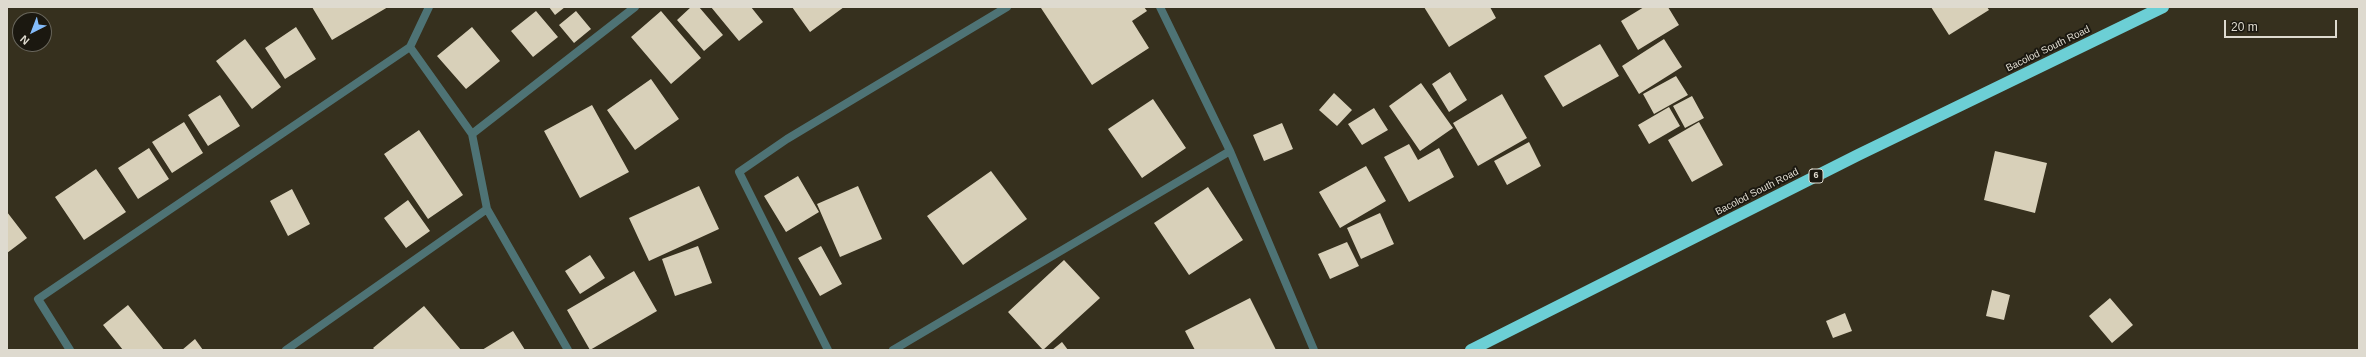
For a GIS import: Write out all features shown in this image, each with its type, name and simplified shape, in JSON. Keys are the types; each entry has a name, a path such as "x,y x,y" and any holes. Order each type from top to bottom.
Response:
{"highway":[{"name":"Bacolod South Road","path":"1471,350 1851,158 2163,7"}],"street":[{"path":"70,350 38,299 410,47 429,7"},
{"path":"472,134 635,7"},
{"path":"828,350 739,172 787,138 1007,7"},
{"path":"1160,7 1230,152 1314,350"},
{"path":"410,47 472,134 487,209 568,350"},
{"path":"893,350 1230,152"},
{"path":"286,350 487,209"}],"building":[{"path":"312,7 388,7 332,40"},
{"path":"549,7 565,7 555,15"},
{"path":"691,7 699,7 723,35 704,51 677,20"},
{"path":"711,7 751,7 763,22 739,41"},
{"path":"792,7 844,7 810,32"},
{"path":"1144,7 1147,11 1132,21 1149,48 1092,85 1041,8"},
{"path":"1424,7 1490,7 1496,18 1449,47"},
{"path":"1644,7 1668,7 1679,25 1638,50 1621,21"},
{"path":"1931,7 1987,7 1989,10 1949,35"},
{"path":"536,11 558,37 533,57 511,31"},
{"path":"576,11 591,29 574,43 559,25"},
{"path":"661,11 701,58 671,84 631,37"},
{"path":"296,27 316,59 285,79 265,48"},
{"path":"472,27 500,61 466,89 437,56"},
{"path":"245,39 281,87 252,109 216,61"},
{"path":"1664,39 1682,67 1639,94 1622,66"},
{"path":"1600,44 1619,76 1563,107 1544,76"},
{"path":"1450,72 1467,100 1449,112 1432,84"},
{"path":"1676,76 1688,95 1654,114 1643,94"},
{"path":"651,79 679,119 635,150 607,110"},
{"path":"1421,83 1453,128 1420,151 1389,106"},
{"path":"1334,93 1352,110 1337,126 1319,110"},
{"path":"1502,94 1527,138 1478,166 1453,123"},
{"path":"220,95 240,126 208,146 188,115"},
{"path":"1692,96 1704,118 1685,128 1673,106"},
{"path":"1153,99 1186,148 1142,178 1108,129"},
{"path":"592,105 629,172 580,198 544,131"},
{"path":"1669,107 1680,126 1649,144 1638,125"},
{"path":"1374,108 1388,130 1362,145 1348,124"},
{"path":"184,122 203,153 172,173 152,142"},
{"path":"1699,122 1723,165 1692,182 1668,140"},
{"path":"1282,123 1293,149 1264,161 1253,135"},
{"path":"419,130 463,195 428,219 384,154"},
{"path":"1529,142 1541,166 1507,185 1494,161"},
{"path":"1409,144 1418,160 1439,148 1454,177 1409,202 1384,157"},
{"path":"149,148 169,179 138,199 118,168"},
{"path":"1995,151 2047,163 2035,213 1984,200"},
{"path":"1366,166 1386,201 1340,228 1319,192"},
{"path":"96,169 126,212 84,240 55,197"},
{"path":"991,171 1027,219 963,265 927,216"},
{"path":"798,176 819,212 786,232 764,196"},
{"path":"699,186 719,229 649,261 629,218"},
{"path":"858,186 882,239 840,257 817,204"},
{"path":"1208,187 1243,240 1189,275 1154,223"},
{"path":"292,189 310,224 288,236 270,201"},
{"path":"408,200 430,231 406,248 384,218"},
{"path":"7,212 27,238 7,253"},
{"path":"1380,213 1394,244 1361,259 1347,228"},
{"path":"1347,242 1359,266 1330,279 1318,254"},
{"path":"698,246 712,283 675,296 662,259"},
{"path":"821,246 842,284 820,296 798,258"},
{"path":"590,255 605,278 580,294 565,271"},
{"path":"1064,260 1100,298 1043,350 1008,312"},
{"path":"634,271 657,311 590,350 567,310"},
{"path":"1992,290 2010,295 2004,320 1986,316"},
{"path":"1250,298 1276,350 1195,350 1185,331"},
{"path":"2110,298 2133,325 2112,343 2089,316"},
{"path":"128,305 164,350 123,350 103,325"},
{"path":"424,306 461,350 375,350 373,348"},
{"path":"1845,313 1852,331 1833,338 1826,321"},
{"path":"513,331 525,350 482,350"},
{"path":"195,339 203,350 182,350"},
{"path":"1062,342 1068,350 1052,350"}]}
